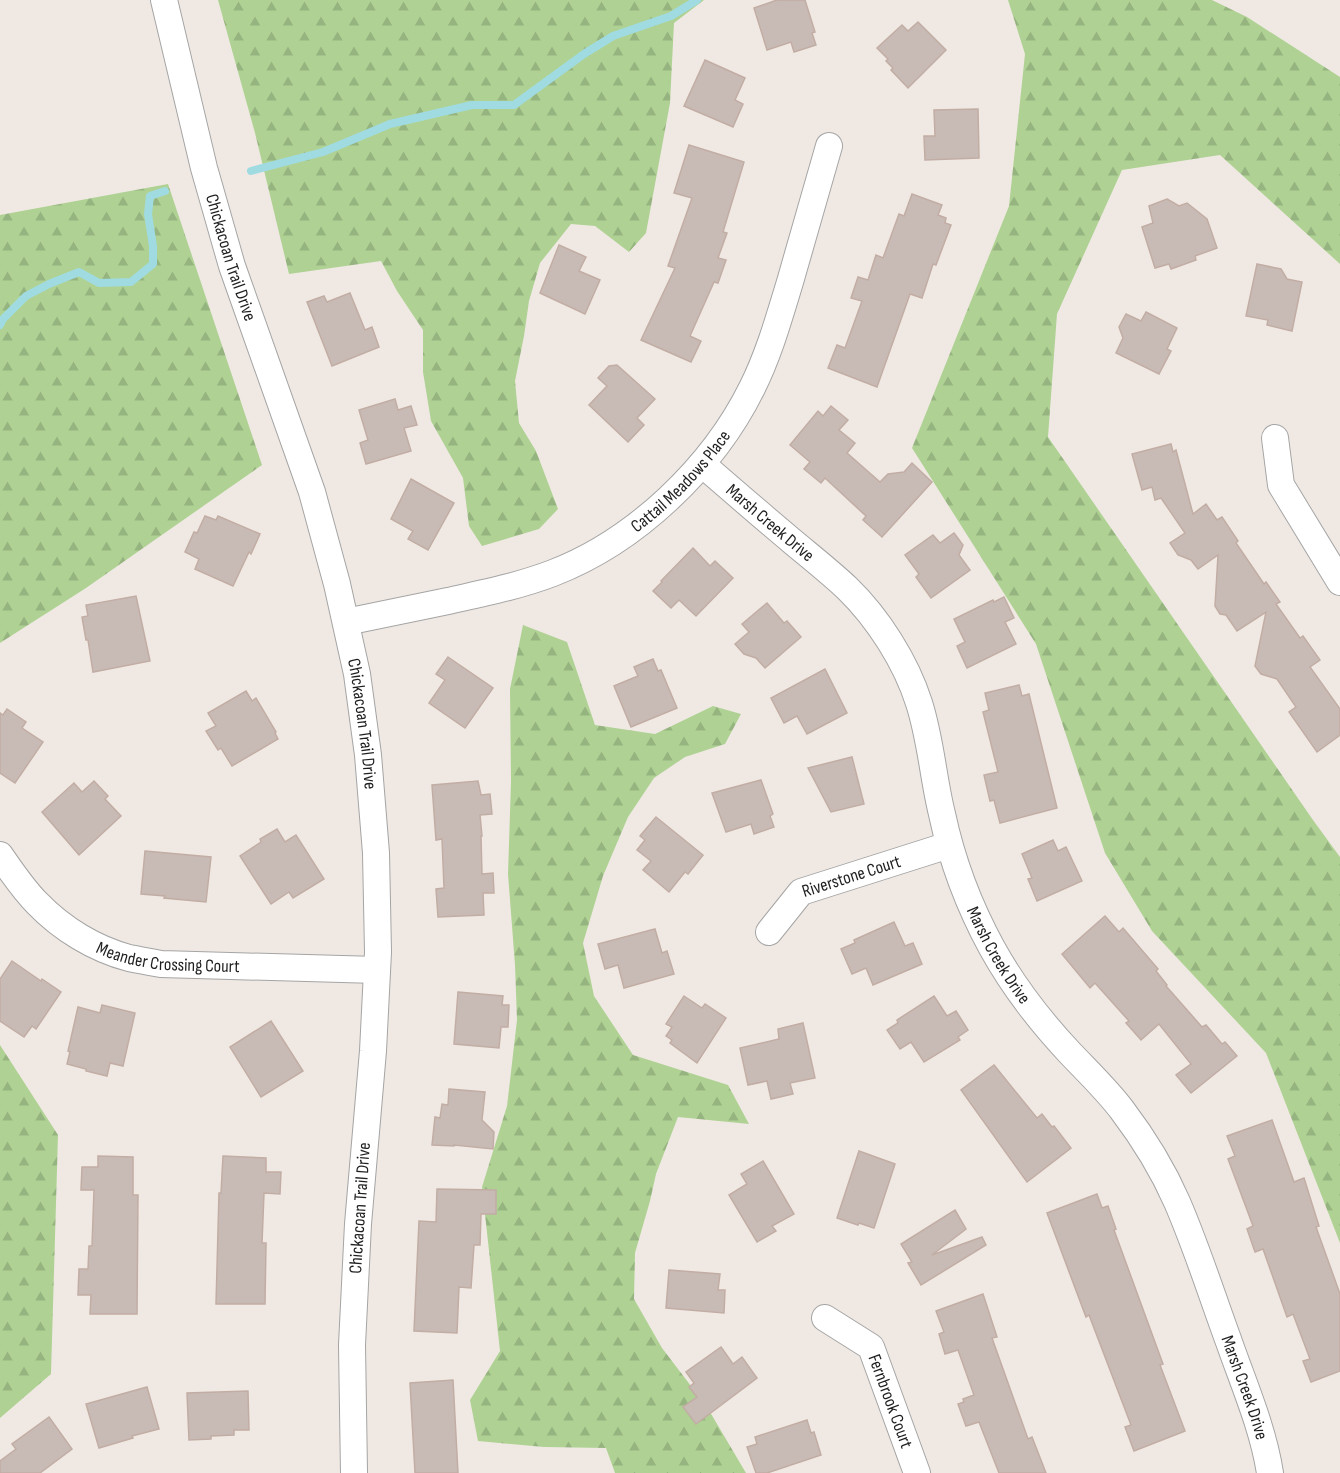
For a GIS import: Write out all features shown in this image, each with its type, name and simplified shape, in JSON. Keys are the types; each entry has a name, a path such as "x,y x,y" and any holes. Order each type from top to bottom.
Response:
{"street":[{"name":"Chickacoan Trail Drive","path":"164,0 204,168 232,266 312,492 337,584 357,674 368,755 376,854 378,952 373,1051 358,1224 352,1345 354,1473"},
{"name":"Cattail Meadows Place","path":"346,622 507,588 555,572 599,550 640,524 676,492 702,464 728,430 752,389 771,344 830,147"},
{"path":"1275,438 1281,485 1340,582"},
{"name":"Marsh Creek Drive","path":"702,464 847,588 876,621 901,660 919,701 949,845 975,914 992,948 1029,1005 1068,1052 1098,1081 1121,1108 1148,1146 1163,1174 1188,1227 1256,1419 1270,1473"},
{"name":"Riverstone Court","path":"769,932 801,892 949,845"},
{"name":"Meander Crossing Court","path":"0,855 36,903 64,927 95,945 128,957 161,964 377,970"},
{"name":"Fernbrook Court","path":"825,1318 871,1347 917,1473"}],"green space":[{"path":"218,0 704,0 674,23 670,103 646,233 629,252 595,226 571,224 540,263 529,301 515,381 519,423 536,451 558,509 539,529 482,546 469,526 463,478 431,421 423,372 423,330 397,291 381,261 289,274 255,133"},
{"path":"1008,0 1212,0 1247,17 1340,77 1340,264 1220,155 1122,170 1057,314 1048,437 1340,857 1340,1243 1266,1053 1152,931 1105,853 1036,644 912,448 1009,206 1025,54"},
{"path":"168,184 262,465 86,588 0,643 0,215"},
{"path":"523,625 567,642 595,725 655,734 713,706 741,714 725,744 685,757 654,778 628,817 603,876 583,943 594,996 633,1055 728,1085 749,1124 678,1117 656,1174 635,1253 634,1299 662,1348 707,1407 746,1473 615,1473 606,1448 544,1447 478,1441 470,1400 500,1351 482,1187 507,1106 517,1020 508,874 511,782 510,689"},
{"path":"0,1045 58,1135 51,1374 0,1418"}],"building":[{"path":"777,0 805,0 815,32 812,33 816,45 794,52 791,42 767,50 754,8"},
{"path":"918,22 946,50 908,88 891,70 893,68 886,61 888,59 877,48 902,25 908,31"},
{"path":"705,60 745,78 735,100 743,104 733,127 684,106"},
{"path":"978,109 979,158 925,160 924,136 935,136 934,110"},
{"path":"689,145 744,162 723,232 727,233 718,258 726,260 718,283 714,282 690,336 701,341 691,362 641,340 675,268 668,266 692,198 674,193"},
{"path":"912,194 942,205 938,215 946,218 945,223 951,225 936,265 933,264 922,298 910,294 877,387 828,368 837,345 845,348 862,301 851,298 858,277 868,280 876,255 883,258 899,214 904,216"},
{"path":"1167,199 1179,206 1187,203 1207,219 1217,248 1195,256 1196,260 1171,269 1169,264 1155,268 1142,227 1153,223 1149,206"},
{"path":"559,245 586,257 579,271 600,280 585,314 540,293"},
{"path":"1257,264 1281,269 1287,279 1302,282 1292,331 1267,325 1268,320 1246,316"},
{"path":"350,293 365,330 372,327 379,347 332,366 307,302 324,296 327,302"},
{"path":"1146,312 1177,328 1167,349 1171,351 1159,374 1116,353 1123,338 1119,327 1126,314 1141,321"},
{"path":"617,365 655,399 637,418 644,425 628,442 589,405 607,386 598,378 609,366"},
{"path":"395,399 398,410 411,406 417,425 404,428 411,451 366,464 360,443 368,440 359,410"},
{"path":"831,406 848,420 839,430 855,443 847,453 880,482 888,474 904,472 912,463 932,482 882,537 863,520 866,516 825,478 821,483 804,469 810,462 790,445 818,411 823,416"},
{"path":"1171,444 1173,452 1176,450 1193,514 1206,504 1217,520 1222,517 1238,541 1236,543 1264,584 1266,582 1280,602 1276,604 1300,638 1303,636 1320,660 1310,667 1340,709 1340,735 1317,752 1289,712 1296,707 1277,679 1261,674 1255,666 1266,612 1237,631 1226,615 1220,614 1215,606 1218,555 1198,569 1191,560 1178,555 1170,543 1185,533 1161,498 1155,500 1152,487 1142,490 1132,454"},
{"path":"411,479 454,503 428,550 408,539 413,531 391,519"},
{"path":"205,516 216,520 218,516 260,534 233,586 195,569 199,559 185,552 194,532 197,533"},
{"path":"954,533 963,545 959,555 970,570 931,598 916,577 919,574 905,555 933,535 940,543"},
{"path":"693,548 710,566 715,561 733,578 696,616 679,600 671,608 653,591"},
{"path":"136,596 150,661 93,672 82,617 88,616 86,605"},
{"path":"1004,597 1014,618 1005,622 1016,644 967,668 957,646 965,642 954,619"},
{"path":"767,603 784,623 787,621 801,637 765,668 756,658 744,654 735,644 749,632 742,624"},
{"path":"448,657 493,688 465,728 429,703 445,680 436,674"},
{"path":"653,659 658,671 661,670 677,708 631,727 614,686 638,676 634,667"},
{"path":"825,669 847,713 807,734 797,716 784,723 771,698"},
{"path":"1019,685 1022,696 1029,694 1057,808 1000,823 994,800 990,801 984,775 998,772 983,712 989,710 985,693"},
{"path":"246,691 252,701 256,698 278,739 232,766 221,748 218,750 206,731 216,726 208,713"},
{"path":"7,709 26,722 22,728 43,742 15,783 0,773 0,713 3,715"},
{"path":"852,757 864,804 831,812 808,768"},
{"path":"761,780 773,814 770,816 774,827 754,834 751,824 726,832 712,793"},
{"path":"94,781 108,796 105,799 121,816 79,855 42,812 74,783 82,792"},
{"path":"478,781 481,795 490,794 492,814 480,815 482,874 493,873 494,893 483,893 484,915 438,917 436,889 444,888 442,839 436,840 432,785"},
{"path":"656,817 703,855 688,874 685,872 669,892 643,870 651,861 637,850 645,840 640,836"},
{"path":"277,829 285,842 296,835 324,879 293,898 289,892 271,904 240,856 261,842 260,839"},
{"path":"1053,840 1058,851 1066,847 1082,881 1037,901 1028,879 1032,878 1022,854"},
{"path":"145,851 211,857 206,902 141,894"},
{"path":"1105,916 1119,932 1123,928 1158,969 1156,971 1166,986 1202,1027 1206,1025 1222,1044 1225,1042 1237,1056 1191,1093 1176,1075 1191,1064 1159,1024 1141,1040 1126,1023 1129,1021 1095,983 1090,988 1062,954"},
{"path":"894,922 905,946 913,943 922,964 873,985 866,968 852,974 841,949 855,943 854,940"},
{"path":"655,929 662,953 667,951 674,974 624,988 618,965 605,969 598,944"},
{"path":"12,961 61,992 36,1029 32,1026 24,1037 0,1021 0,979"},
{"path":"458,992 503,996 502,1005 509,1005 508,1027 501,1027 499,1048 454,1044"},
{"path":"684,996 702,1008 705,1004 726,1018 697,1063 670,1043 672,1040 666,1036 672,1027 666,1024"},
{"path":"934,996 947,1016 956,1011 968,1030 958,1037 960,1040 924,1062 911,1042 900,1049 887,1030 898,1023 897,1020"},
{"path":"102,1005 135,1013 123,1066 110,1063 107,1076 67,1064 78,1007 100,1013"},
{"path":"271,1021 303,1071 261,1097 230,1047"},
{"path":"803,1023 815,1078 790,1083 793,1094 771,1099 767,1081 748,1085 740,1048 779,1039 778,1029"},
{"path":"994,1065 1037,1118 1042,1114 1071,1148 1027,1182 961,1090"},
{"path":"449,1089 485,1092 482,1120 494,1132 493,1149 432,1145 435,1117 440,1118 442,1104 448,1105"},
{"path":"1272,1120 1294,1182 1304,1178 1319,1226 1316,1227 1340,1294 1340,1371 1311,1382 1303,1361 1310,1359 1293,1314 1287,1317 1263,1249 1255,1252 1247,1229 1253,1226 1228,1159 1235,1156 1227,1136"},
{"path":"859,1151 895,1164 874,1228 837,1218"},
{"path":"98,1156 133,1157 133,1195 138,1195 137,1314 90,1314 91,1295 78,1295 79,1269 88,1269 89,1246 92,1246 94,1190 81,1190 82,1167 98,1167"},
{"path":"223,1156 266,1158 266,1172 281,1172 280,1194 264,1193 262,1243 266,1243 265,1304 216,1304 219,1193 221,1193"},
{"path":"763,1161 794,1214 772,1226 776,1231 757,1242 729,1195 747,1184 741,1174"},
{"path":"437,1189 496,1190 496,1214 481,1214 480,1245 474,1245 471,1288 459,1287 457,1333 414,1331 419,1221 436,1222"},
{"path":"1097,1194 1102,1208 1108,1206 1116,1229 1114,1230 1163,1364 1160,1365 1185,1431 1134,1451 1125,1427 1131,1425 1089,1315 1086,1317 1047,1213"},
{"path":"955,1210 966,1229 932,1255 982,1237 986,1245 921,1285 908,1263 912,1262 901,1244"},
{"path":"669,1270 720,1274 718,1290 725,1290 724,1313 666,1308"},
{"path":"983,1294 997,1337 992,1338 1028,1439 1032,1437 1046,1473 999,1473 979,1422 966,1426 958,1404 964,1402 963,1399 974,1395 958,1350 945,1354 939,1334 944,1332 936,1311"},
{"path":"721,1347 733,1364 742,1357 757,1378 696,1424 683,1407 697,1397 689,1387 694,1383 686,1372"},
{"path":"453,1380 458,1473 415,1473 410,1383"},
{"path":"147,1387 159,1429 99,1448 86,1404"},
{"path":"248,1391 249,1430 234,1430 234,1435 211,1436 211,1439 189,1440 187,1393"},
{"path":"49,1417 72,1449 40,1473 0,1473 0,1461 16,1449 12,1444"},
{"path":"807,1420 811,1433 814,1432 821,1455 767,1473 756,1473 747,1447 757,1444 755,1437"}],"waterway":[{"path":"251,171 323,152 390,124 472,105 514,105 584,54 613,36 671,16 697,0"},
{"path":"0,325 26,296 79,272 99,283 131,282 153,264 148,214 150,196 165,191"}]}
